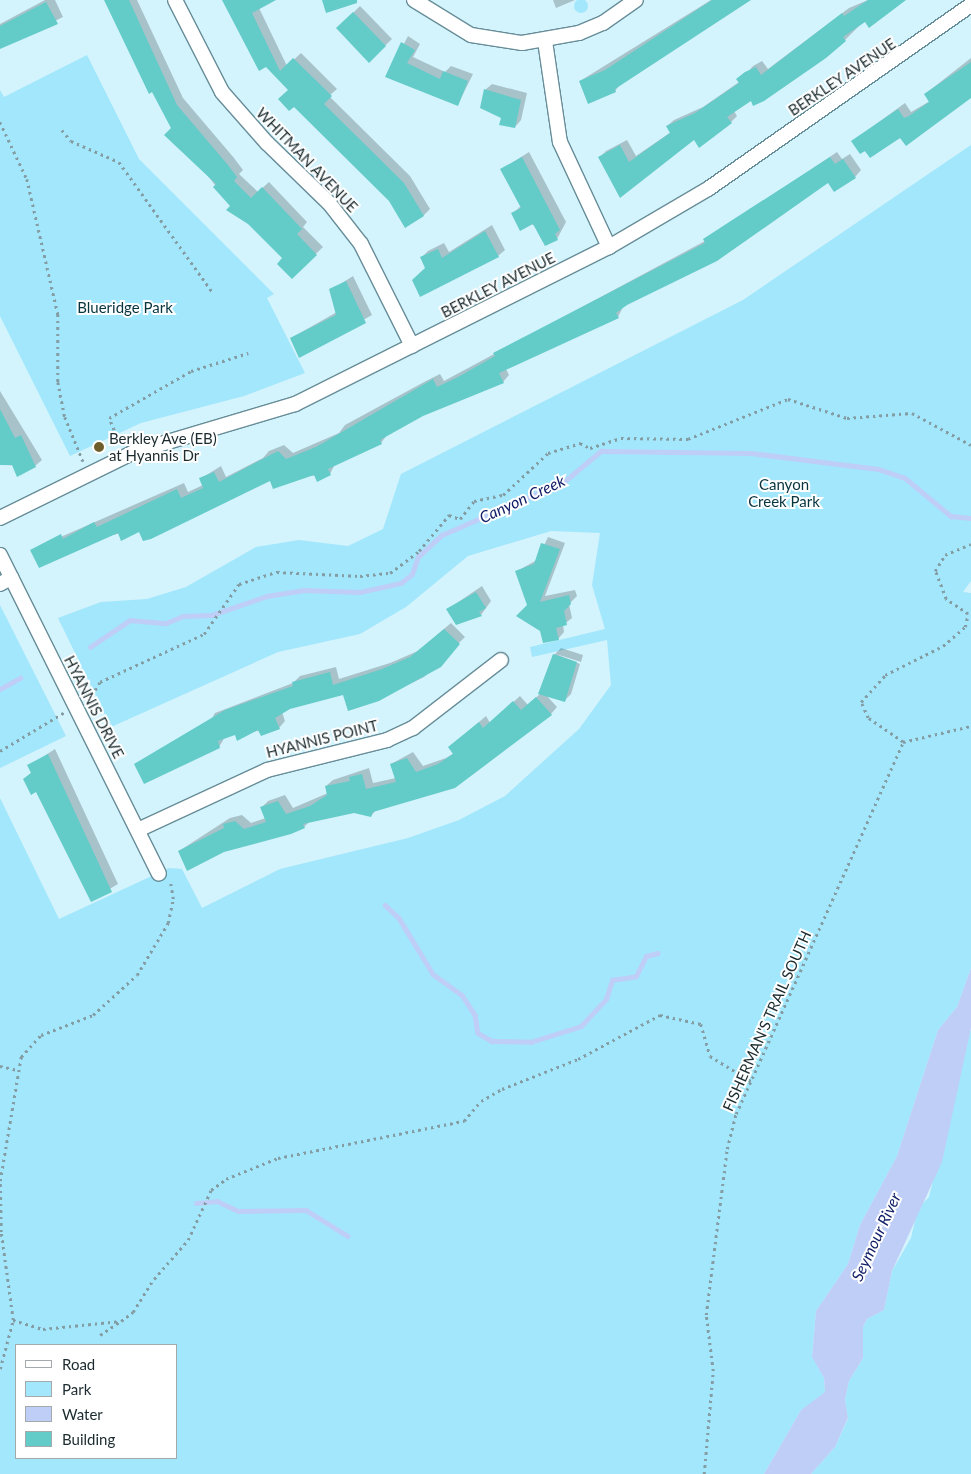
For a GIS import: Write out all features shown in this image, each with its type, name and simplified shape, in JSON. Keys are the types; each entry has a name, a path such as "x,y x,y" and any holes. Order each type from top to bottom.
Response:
{"street":[{"name":"WHITMAN AVENUE","path":"175,0 222,92 267,143 329,203 361,244 412,346"},
{"path":"414,0 471,35 498,41 545,41 603,23 636,0"},
{"name":"BERKLEY AVENUE","path":"0,518 88,471 134,452 295,404 608,247 708,189 971,5"},
{"path":"545,41 560,142 608,247"},
{"name":"HYANNIS DRIVE","path":"0,555 6,581 163,875"},
{"name":"HYANNIS POINT","path":"138,830 267,770 387,740 413,728 501,660"}],"path":[{"path":"0,122 27,179 58,314 58,382 70,431 88,471"},
{"path":"62,130 71,141 119,162 213,293"},
{"path":"119,442 109,418 191,371 248,353"},
{"path":"90,700 100,682 204,634 216,617 226,597 254,576 277,572 322,574 390,572 419,551 446,521 449,515 460,519 474,502 503,495 548,453 580,443 590,448 600,443 688,439 788,399 847,418 912,413 971,445"},
{"path":"971,544 945,555 935,572 946,599 968,614 965,627 942,646 885,675 861,700 868,718 903,742 971,726"},
{"path":"0,751 58,716"},
{"name":"FISHERMAN'S TRAIL SOUTH","path":"704,1474 713,1371 706,1315 727,1149 751,1081 903,742"},
{"path":"0,1369 13,1320 1,1232 0,1181 17,1070 29,1044 54,1028 93,1015 138,976 168,923 173,899 163,875"},
{"path":"100,1335 133,1312 154,1279 188,1240 211,1190 226,1179 278,1158 464,1121 481,1101 495,1093 578,1059 631,1027 660,1015 680,1016 701,1024 710,1056 751,1081"},
{"path":"0,1066 17,1070"},
{"path":"13,1320 43,1329 121,1320"}],"green space":[{"path":"578,-1 584,-1 588,6 584,13 578,13 574,9 574,3"},
{"name":"Blueridge Park","path":"87,55 139,159 274,294 267,298 305,373 244,396 141,423 70,456 0,316 0,90 4,97"},
{"name":"Canyon Creek Park","path":"971,145 971,581 963,592 971,593 971,968 957,1007 938,1030 897,1156 860,1225 848,1264 816,1311 812,1356 824,1378 825,1392 820,1400 801,1410 764,1474 0,1474 0,798 59,919 169,868 182,869 202,908 280,869 408,838 459,820 505,796 579,729 611,685 607,640 532,657 530,647 605,629 592,585 600,533 551,531 468,556 406,607 360,634 278,652 111,727 58,618 101,602 147,599 186,587 256,547 299,540 348,546 383,529 401,474 743,300"},
{"path":"0,605 66,736 0,768"},
{"path":"971,1028 971,1474 811,1474 835,1447 848,1419 845,1400 849,1381 863,1358 863,1327 867,1319 884,1310 892,1271 911,1238 918,1208 929,1197"}],"water":[{"name":"Seymour River","path":"971,968 971,1028 942,1162 892,1271 884,1310 867,1319 863,1327 863,1358 849,1381 845,1400 848,1418 835,1447 811,1474 764,1474 801,1410 825,1392 824,1378 812,1357 816,1311 848,1264 860,1225 897,1156 938,1030 957,1007"}],"building":[{"path":"104,0 129,0 177,105 237,177 234,181 251,198 262,187 302,229 297,234 317,255 292,279 277,264 282,258 248,224 226,210 230,206 213,187 216,184 164,135 171,128 152,92 149,94"},
{"path":"222,0 276,0 252,13 280,71 293,58 332,96 324,104 404,183 424,216 405,228 389,201 294,107 289,111 278,99 288,90 266,67 259,71"},
{"path":"322,0 357,0 357,3 326,13"},
{"path":"712,0 751,0 615,89 616,92 588,104 579,81 605,70"},
{"path":"868,0 906,0 869,28 865,22 843,37 846,41 826,58 764,101 753,106 751,101 727,117 732,123 711,139 699,148 694,140 620,198 598,157 620,145 629,162 670,133 666,126 695,113 739,83 736,79 745,72 756,67 761,75 842,13 844,16"},
{"path":"46,2 58,24 0,49 0,26"},
{"path":"353,12 386,46 369,63 336,28"},
{"path":"401,42 415,50 407,63 440,79 443,71 468,81 458,106 385,77"},
{"path":"971,62 971,98 906,146 900,138 870,158 865,151 860,154 851,141 898,109 904,118 909,116 929,102 924,94"},
{"path":"484,89 521,100 515,128 499,125 501,118 480,108"},
{"path":"522,157 560,230 555,234 558,240 545,246 533,224 520,231 511,213 521,208 500,169"},
{"path":"830,157 835,164 843,159 856,178 834,192 828,183 717,261 627,305 616,313 619,318 499,373 504,383 423,416 380,440 382,444 328,469 331,475 317,482 314,475 273,489 270,481 151,539 143,541 139,532 121,541 118,533 39,568 30,550 61,534 63,539 94,522 97,527 177,489 181,498 203,488 199,478 214,472 219,482 278,451 286,459 316,447 433,379 437,387 458,377 495,356 493,353 705,243 703,239"},
{"path":"485,231 499,257 420,297 412,280 425,268 420,257 438,249 442,258"},
{"path":"346,281 366,323 299,358 290,338 336,315 329,289"},
{"path":"0,409 15,438 21,435 36,467 17,477 12,465 0,465"},
{"path":"541,543 560,549 540,602 569,595 571,604 564,611 567,625 556,628 559,640 543,643 540,631 516,616 527,605 515,571 534,564"},
{"path":"476,592 486,608 479,612 482,616 456,625 446,609"},
{"path":"444,629 460,644 441,667 379,701 348,711 343,695 290,709 275,718 280,729 261,736 258,730 237,741 235,735 218,741 220,748 144,784 134,764 225,710 293,686 292,682 330,672 333,685 382,669 410,657"},
{"path":"553,654 577,662 565,702 538,694"},
{"path":"536,697 552,715 455,788 373,812 371,817 354,813 303,824 305,828 291,834 224,852 187,871 178,851 224,828 223,824 235,821 244,829 266,822 260,807 278,801 286,814 310,806 327,795 325,786 350,781 349,777 362,774 366,789 396,782 390,764 407,758 416,772 438,764 453,754 448,747 479,722 483,728 513,701 521,710"},
{"path":"48,754 112,892 91,902 36,792 31,795 23,779 31,773 27,765"}],"waterway":[{"name":"Canyon Creek","path":"90,647 130,620 166,623 183,616 212,615 267,596 303,590 360,592 401,583 412,574 418,557 442,535 565,481 601,451 751,453 878,469 905,478 951,516 971,518"},
{"name":"Canyon Creek","path":"0,689 20,678"},
{"path":"385,905 399,918 433,974 462,995 475,1015 478,1033 492,1041 531,1042 581,1026 606,999 612,980 636,976 646,956 658,953"},
{"path":"196,1203 217,1201 238,1211 306,1210 348,1236"}],"place":[{"name":"Berkley Ave (EB) at Hyannis Dr","path":"99,447"}]}
